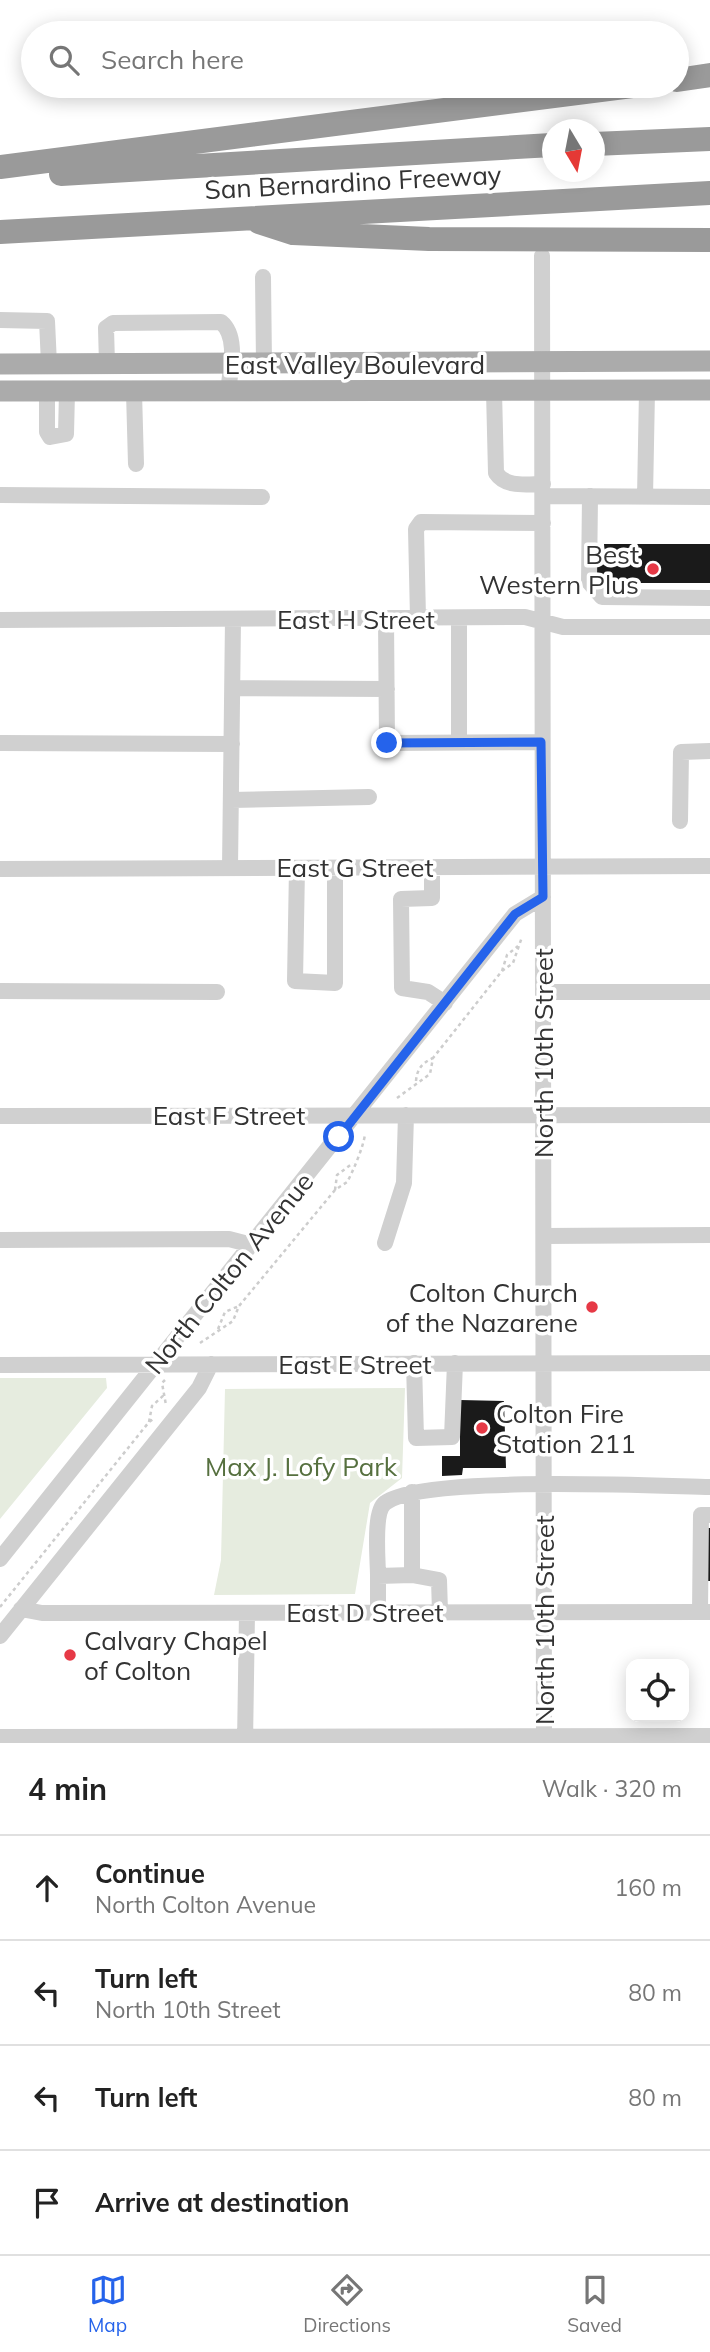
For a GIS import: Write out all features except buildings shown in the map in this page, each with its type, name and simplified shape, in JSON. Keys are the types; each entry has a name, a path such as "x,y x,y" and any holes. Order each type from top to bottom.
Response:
{"highway":[{"path":"689,78 710,75"},
{"path":"0,167 538,98"},
{"path":"605,144 710,139"},
{"name":"San Bernardino Freeway","path":"0,178 542,146"},
{"name":"San Bernardino Freeway","path":"0,232 710,193"},
{"path":"241,217 293,233 429,239 710,240"}],"main road":[{"name":"East Valley Boulevard","path":"0,364 710,361"},
{"name":"East Valley Boulevard","path":"0,391 710,390"}],"street":[{"name":"North 10th Street","path":"542,256 544,1740"},
{"path":"263,277 264,364"},
{"path":"0,320 47,321 49,364"},
{"path":"107,364 106,328 113,323 220,322 228,328 232,340 228,392"},
{"path":"494,391 496,473 501,480 543,490 590,496 710,497"},
{"path":"645,497 647,391"},
{"path":"134,392 136,464"},
{"path":"0,495 262,497"},
{"path":"590,496 589,582 602,597 710,598"},
{"path":"418,618 416,529 421,523 543,523"},
{"name":"East H Street","path":"0,620 525,617 563,627 710,627"},
{"path":"459,618 459,743"},
{"path":"230,868 233,619"},
{"path":"386,619 387,743 541,742"},
{"path":"233,688 387,690"},
{"path":"0,743 232,744"},
{"path":"680,821 681,752 710,751"},
{"path":"231,800 369,797"},
{"name":"East G Street","path":"0,869 710,866"},
{"path":"297,868 295,981 335,983 335,867"},
{"path":"432,867 432,898 401,899 402,988 428,992 445,1003"},
{"name":"North Colton Avenue","path":"0,1559 515,914 543,897"},
{"path":"0,991 217,992"},
{"path":"543,992 710,992"},
{"path":"385,1243 404,1183 406,1115"},
{"name":"East F Street","path":"0,1116 710,1115"},
{"path":"544,1236 710,1235"},
{"path":"0,1240 229,1239 252,1245"},
{"path":"414,1363 416,1438 452,1437 455,1363"},
{"name":"East E Street","path":"0,1365 710,1363"},
{"name":"North Colton Avenue","path":"0,1636 199,1388 211,1364"},
{"path":"378,1612 378,1513 385,1503 412,1492 444,1488 544,1485 710,1487"},
{"path":"412,1492 412,1575"},
{"path":"705,1515 705,1612"},
{"path":"378,1576 412,1575 439,1580 440,1612"},
{"name":"East D Street","path":"21,1609 42,1613 247,1614 705,1612"},
{"path":"245,1740 247,1614"},
{"path":"0,1737 544,1740 710,1735"}],"path":[{"path":"416,1082 417,1073 424,1062 433,1058 502,971 513,963 522,937"},
{"path":"502,971 507,955 519,946"},
{"path":"397,1097 430,1074 433,1058"},
{"path":"200,1343 233,1321 239,1306 335,1190 347,1182 353,1163 364,1145 365,1133"},
{"path":"335,1190 337,1175 353,1163"},
{"path":"218,1329 225,1312 239,1306"},
{"path":"0,1607 149,1422 163,1412 165,1394 162,1383 165,1380"},
{"path":"149,1422 152,1406 165,1394"}],"green space":[{"path":"0,1378 106,1378 107,1388 0,1519"},
{"name":"Max J. Lofy Park","path":"405,1388 402,1478 370,1503 355,1594 214,1595 221,1560 225,1389"}],"place":[{"name":"Best Western Plus","path":"653,569"},
{"name":"Colton Church of the Nazarene","path":"592,1307"},
{"name":"Colton Fire Station 211","path":"482,1428"},
{"name":"Calvary Chapel of Colton","path":"70,1655"}],"route":[{"path":"339,1137 515,914 543,897 541,742 387,743"}]}
